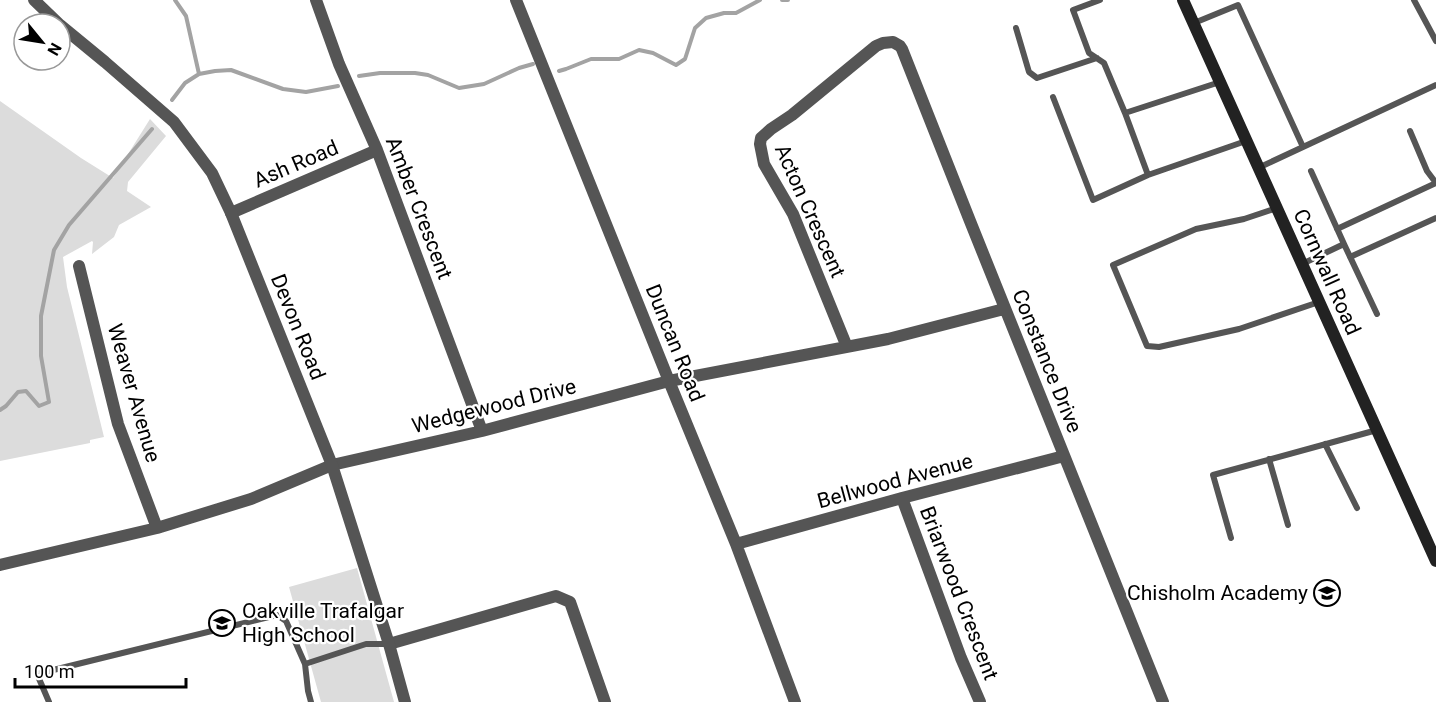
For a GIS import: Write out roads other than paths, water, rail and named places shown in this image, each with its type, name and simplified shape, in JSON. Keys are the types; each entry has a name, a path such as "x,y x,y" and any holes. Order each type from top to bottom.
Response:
{"main road":[{"name":"Cornwall Road","path":"1183,0 1436,561"}],"street":[{"name":"Devon Road","path":"34,0 46,12"},
{"name":"Duncan Road","path":"516,0 736,544 795,702"},
{"name":"Amber Crescent","path":"320,1 339,64 377,150 482,431"},
{"name":"Devon Road","path":"72,35 174,122 212,174 231,213 332,465 405,702"},
{"name":"Constance Drive","path":"888,42 893,42 902,49 1163,702"},
{"name":"Acton Crescent","path":"847,347 793,214 764,164 760,144 761,138 771,129 792,115 871,50 888,42"},
{"name":"Ash Road","path":"231,213 377,150"},
{"name":"Weaver Avenue","path":"80,267 118,424 157,528"},
{"name":"Wedgewood Drive","path":"0,565 157,528 251,499 332,465 482,431 669,381 888,339 1004,309"},
{"name":"Bellwood Avenue","path":"736,544 1064,456"},
{"name":"Briarwood Crescent","path":"902,498 961,658 980,702"},
{"path":"389,644 556,596 570,602 605,702"}],"lane":[{"path":"1100,0 1073,10 1089,53 1104,63 1148,175"},
{"path":"1414,0 1436,41"},
{"path":"1193,24 1238,5 1303,147"},
{"path":"1016,28 1029,72 1037,78 1097,58"},
{"path":"1125,114 1220,82"},
{"path":"1258,168 1436,85"},
{"path":"1053,97 1093,200 1148,175 1246,141"},
{"path":"1337,229 1436,183 1427,171 1410,131"},
{"path":"1311,171 1377,314"},
{"path":"1277,208 1244,219 1196,229 1113,265 1147,346 1159,347 1239,329 1319,302"},
{"path":"1350,257 1436,218"},
{"path":"1302,264 1344,244"},
{"path":"1231,538 1213,476 1378,430"},
{"path":"1325,444 1357,508"},
{"path":"1269,459 1288,525"},
{"path":"49,702 37,674 277,615 286,621 305,664 311,702"},
{"path":"305,664 366,644 389,644"}],"waterway":[{"path":"175,0 186,16 199,74"},
{"path":"559,71 591,59 619,59 639,50 653,53 676,65 685,59 695,28 706,18 724,13 736,13 760,0"},
{"path":"782,0 788,0"},
{"path":"359,76 380,73 415,73 428,75 459,88 484,84 533,64"},
{"path":"172,100 185,83 199,74 215,71 231,70 283,89 306,92 338,86"},
{"path":"0,410 18,392 26,391 39,406 49,402 41,356 41,316 54,250 69,225 152,129"}],"place":[{"name":"Chisholm Academy","path":"1327,593"},
{"name":"Oakville Trafalgar High School","path":"222,623"}]}
